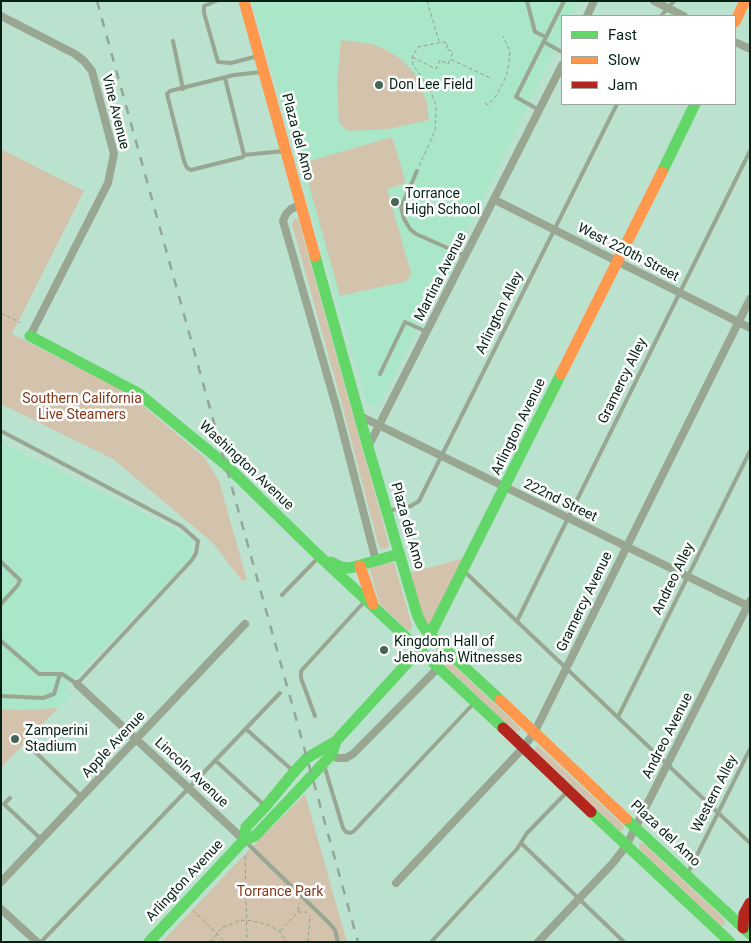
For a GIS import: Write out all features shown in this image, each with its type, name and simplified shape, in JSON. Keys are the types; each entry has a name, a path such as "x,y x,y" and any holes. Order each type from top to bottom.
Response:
{"main road":[{"name":"Plaza del Amo","path":"244,1 368,447 417,614 430,635 535,731 687,875 748,928"},
{"path":"736,20 745,1"},
{"name":"Arlington Avenue","path":"244,840 246,827 294,772 307,758 336,741 420,649 430,635 695,105"},
{"name":"Washington Avenue","path":"30,336 125,385 150,402 226,465 317,554 420,649"},
{"path":"317,554 341,567 360,566 399,554"},
{"path":"360,566 370,603"},
{"path":"420,649 626,846 730,942"},
{"name":"Arlington Avenue","path":"148,942 244,840 255,836 332,754 336,741"},
{"path":"735,942 748,928 744,914 750,903"}],"street":[{"path":"587,15 594,1"},
{"path":"654,1 682,15"},
{"name":"Vine Avenue","path":"1,16 75,54 84,61 92,71 114,154 108,183 30,336"},
{"path":"736,42 750,49"},
{"name":"Martina Avenue","path":"368,447 561,67"},
{"name":"West 220th Street","path":"494,200 750,328"},
{"path":"300,205 291,209 286,214 284,222 338,413 376,562"},
{"name":"Gramercy Avenue","path":"396,883 524,747 535,731 750,299"},
{"name":"222nd Street","path":"360,416 568,519 749,605"},
{"name":"Andreo Avenue","path":"538,942 626,846 749,605"},
{"name":"Apple Avenue","path":"1,882 245,624"},
{"path":"332,754 337,758 346,758 353,754 439,667"},
{"name":"Lincoln Avenue","path":"77,684 244,840"},
{"path":"1,909 36,942"}],"lane":[{"path":"216,1 204,6 204,13 218,62 231,63 259,56"},
{"path":"527,1 535,32 546,37"},
{"path":"539,111 516,97 564,1"},
{"path":"662,15 674,1"},
{"path":"173,41 183,89"},
{"path":"544,42 561,51"},
{"path":"264,71 234,75 170,91 167,94 186,168 191,170 243,157 244,155 286,150"},
{"path":"225,78 244,155"},
{"name":"Arlington Alley","path":"387,511 411,506 419,501 616,105"},
{"name":"Gramercy Alley","path":"517,621 750,151"},
{"path":"417,171 401,207 404,219 410,229 416,234 466,256"},
{"path":"380,374 404,322 427,332"},
{"path":"1,431 181,526 198,541 196,553 192,560 77,684 70,678 60,674 39,674 1,641"},
{"name":"Andreo Alley","path":"618,717 750,451"},
{"path":"282,595 317,554"},
{"path":"1,562 20,580 18,585 1,604"},
{"path":"463,570 750,843"},
{"path":"315,716 301,678 301,670 370,603"},
{"path":"1,696 43,698 54,694 60,674"},
{"path":"41,942 280,693"},
{"path":"323,763 344,828 346,832 350,833 354,831 476,701"},
{"path":"246,729 294,772"},
{"path":"30,747 82,798"},
{"name":"Western Alley","path":"687,875 750,749"},
{"path":"215,760 266,806"},
{"path":"431,942 521,843 527,833 569,790"},
{"path":"10,798 4,804 42,840"},
{"path":"244,840 329,923 335,930 338,942"},
{"path":"521,843 624,942"}],"path":[{"path":"427,1 440,43"},
{"path":"485,103 488,105 496,96 506,77 510,51 503,36"},
{"path":"412,57 436,69 440,60 448,64 454,52 446,49 448,44 443,42 418,47 412,57 413,65 425,80 434,97 437,116 435,131 417,171"},
{"path":"450,58 490,78"},
{"path":"1,313 21,323"},
{"path":"246,856 247,942"},
{"path":"279,931 298,912 299,900"},
{"path":"192,910 225,942"},
{"path":"298,912 306,912"},
{"path":"308,942 310,915"},
{"path":"210,942 216,933 230,924 246,920 267,924 279,931 288,942"}],"shaded area":[{"name":"Torrance High School","path":"252,1 579,1 572,15 561,15 561,37 484,196 377,408 367,402"},
{"path":"1,443 192,538 191,557 65,688 72,694 58,708 1,709"}],"green space":[{"name":"Don Lee Field","path":"341,40 373,44 402,60 414,73 422,88 429,120 388,129 348,131 339,123 337,83"},
{"path":"392,137 406,183 387,189 411,273 407,281 340,296 303,163"},
{"name":"Southern California Live Steamers","path":"1,149 84,191 12,334 128,393 204,457 219,481 247,580 242,581 213,543 113,459 1,404"},
{"path":"294,219 297,219 299,222 382,519 389,545 384,549 380,548 377,540 292,224"},
{"path":"468,557 429,632 406,574"},
{"path":"394,562 412,626 411,630 407,630 380,604 369,567"},
{"path":"435,650 438,650 520,728 520,731 515,732 433,654"},
{"name":"Zamperini Stadium","path":"58,708 1,768 1,709"},
{"path":"537,745 623,825 624,829 620,831 536,752"},
{"name":"Torrance Park","path":"305,794 347,942 162,942 243,856"},
{"path":"641,843 723,918 724,926 720,925 640,850 639,844"}],"railway":[{"path":"97,1 358,942"}],"traffic: fast":[{"path":"662,172 695,105"},
{"path":"315,256 417,614 422,625 430,635 500,700"},
{"path":"30,336 138,393 226,465 315,552 503,728"},
{"path":"244,840 246,827 294,772 307,758 336,741 420,649 430,635 561,374"},
{"path":"331,562 341,567 350,568 399,554"},
{"path":"149,942 244,840 255,836 292,797 332,754 336,741"},
{"path":"591,812 730,942"},
{"path":"626,819 750,934"}],"traffic: slow":[{"path":"244,1 315,256"},
{"path":"736,20 745,1"},
{"path":"561,374 662,172"},
{"path":"360,566 373,604"},
{"path":"500,700 626,819"}],"traffic: jam":[{"path":"503,728 591,812"},
{"path":"743,928 744,914 750,903"}],"place":[{"name":"Don Lee Field","path":"379,85"},
{"name":"Torrance High School","path":"395,202"},
{"name":"Kingdom Hall of Jehovahs Witnesses","path":"384,650"},
{"name":"Zamperini Stadium","path":"15,739"}]}
